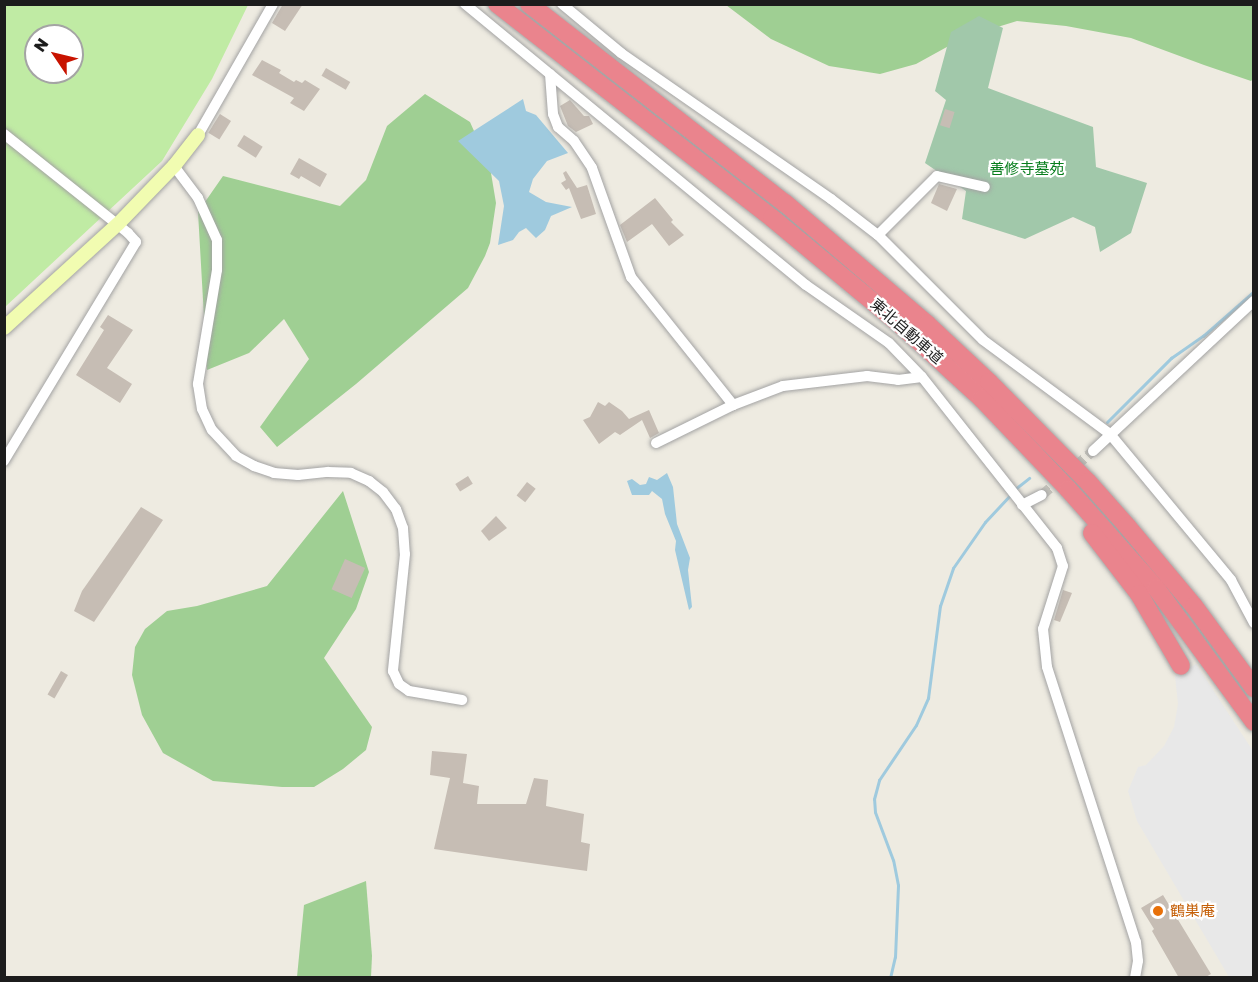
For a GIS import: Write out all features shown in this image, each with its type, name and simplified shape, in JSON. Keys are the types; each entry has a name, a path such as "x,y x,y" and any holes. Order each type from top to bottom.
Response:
{"highway":[{"name":"東北自動車道","path":"496,4 772,218 945,365 1017,435 1133,561 1207,655 1254,722"},
{"name":"東北自動車道","path":"529,4 785,203 918,316 989,382 1088,482 1127,526 1194,606 1254,688"},
{"path":"945,365 966,398 1045,477 1103,546 1155,620 1180,666"}],"street":[{"path":"4,328 118,224 174,166 198,135 273,4"},
{"path":"465,4 806,285 888,343 922,377 1062,556 1062,576 1043,629 1047,667 1136,942 1138,961 1135,978"},
{"path":"562,4 621,53 831,199 878,235 983,340 1110,434 1231,580 1254,623"},
{"path":"550,75 558,127 574,141 592,168 631,277 733,405"},
{"path":"4,134 118,224 136,242 4,460"},
{"path":"174,166 198,198 217,240 217,270 198,384 202,409 212,430 236,456 254,466 298,475 328,472 351,473 369,481 383,492 396,509 403,528 405,554 393,671 399,684 409,691 462,700"},
{"path":"878,235 937,176 985,187"},
{"path":"1093,451 1254,301"},
{"path":"656,443 733,405 783,386 867,376 898,380 922,377"},
{"path":"1022,505 1042,495"}],"green space":[{"path":"5,5 248,5 212,79 162,161 5,307"},
{"path":"726,5 1253,5 1253,79 1251,81 1131,38 1066,26 1017,21 965,37 916,64 880,74 829,66 771,39"},
{"name":"善修寺墓苑","path":"979,16 1003,28 988,88 1093,127 1096,167 1147,183 1131,233 1100,252 1095,227 1073,217 1025,239 962,219 966,191 925,163 946,100 935,91 951,32"},
{"path":"425,94 470,122 490,167 496,203 490,243 485,256 468,288 356,384 277,447 260,427 309,359 284,319 249,353 207,370 198,212 223,176 340,206 366,180 387,126"},
{"path":"343,491 369,572 356,609 324,658 372,727 366,750 343,769 314,787 282,787 213,781 163,753 142,715 132,675 135,647 145,629 167,611 197,606 267,586"},
{"path":"366,881 372,956 371,977 297,977 304,905"}],"shaded area":[{"path":"1196,664 1253,751 1253,977 1229,977 1137,821 1128,791 1138,767 1146,765 1164,746 1174,727 1178,704 1175,676"}],"water":[{"path":"523,99 526,111 536,115 568,153 547,161 533,179 529,192 546,202 572,207 551,216 545,230 536,238 526,228 519,232 513,240 498,245 504,206 499,181 458,141"},
{"path":"667,473 673,487 677,524 690,558 688,570 692,607 689,610 675,550 676,541 665,514 662,499 652,491 649,495 632,495 627,481 632,479 640,485 646,484 649,477 657,480"}],"building":[{"path":"283,4 303,4 285,31 272,23"},
{"path":"262,60 281,70 279,73 294,82 296,80 302,83 305,80 320,89 304,111 290,103 294,98 252,75"},
{"path":"326,68 350,82 346,90 322,76"},
{"path":"570,100 584,116 589,116 593,124 576,132 568,126 560,106"},
{"path":"945,109 955,112 950,128 940,125"},
{"path":"220,114 231,121 219,140 208,133"},
{"path":"244,135 263,147 256,158 237,146"},
{"path":"299,158 327,174 320,187 301,176 299,179 290,174"},
{"path":"566,171 577,188 587,185 596,214 581,219 569,188 566,190 561,183 566,180 563,173"},
{"path":"939,184 957,189 947,211 931,203"},
{"path":"655,198 673,220 671,222 684,235 669,246 652,224 627,242 620,225"},
{"path":"108,315 133,330 107,368 132,384 120,403 76,375 104,330 100,327"},
{"path":"598,402 605,406 609,402 629,419 649,410 659,433 650,438 642,420 620,435 615,432 599,444 583,420 590,417"},
{"path":"468,476 473,484 460,492 455,484"},
{"path":"527,482 536,489 525,502 517,495"},
{"path":"141,507 163,520 94,622 74,611 82,591"},
{"path":"496,516 507,528 489,541 481,531"},
{"path":"345,559 365,568 352,598 332,589"},
{"path":"1063,590 1072,593 1060,622 1054,620"},
{"path":"61,671 68,675 54,698 48,694"},
{"path":"432,751 467,754 463,783 479,786 477,804 526,804 534,778 548,780 546,806 584,814 581,842 590,844 587,871 434,849 450,778 430,775"},
{"path":"1163,895 1211,974 1204,978 1179,978 1152,931 1154,929 1141,908"}],"waterway":[{"path":"1107,422 1171,358 1203,336 1254,291"},
{"path":"1015,489 1029,478"},
{"path":"890,978 895,957 898,885 893,860 875,812 874,799 879,780 916,725 928,698 940,606 953,568 985,522 1011,494"}],"tunnel":[{"path":"1042,495 1093,451"}],"place":[{"name":"鶴巣庵","path":"1158,911"}]}
